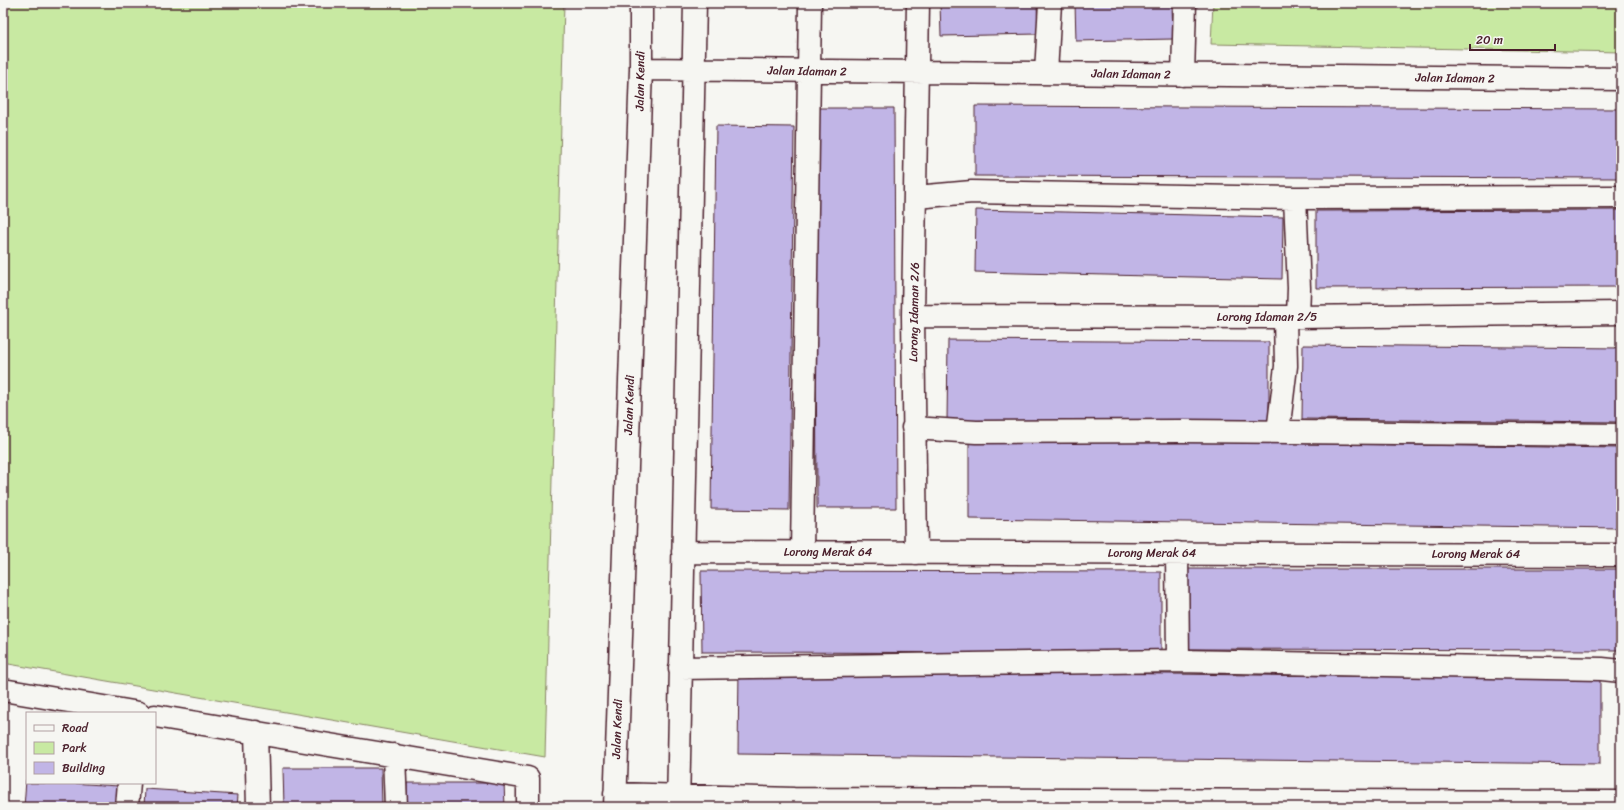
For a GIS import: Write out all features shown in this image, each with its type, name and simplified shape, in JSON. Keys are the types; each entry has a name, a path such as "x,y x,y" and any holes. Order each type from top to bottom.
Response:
{"street":[{"name":"Jalan Kendi","path":"615,801 641,69 641,3"},
{"path":"677,801 695,3"},
{"path":"802,552 810,3"},
{"name":"Lorong Idaman 2/6","path":"916,553 913,316 918,3"},
{"path":"1046,73 1050,3"},
{"path":"1183,75 1185,3"},
{"name":"Jalan Idaman 2","path":"641,69 1621,80"},
{"path":"916,197 972,192 1295,198 1621,197"},
{"path":"1278,432 1291,317 1299,288 1295,198"},
{"name":"Lorong Idaman 2/5","path":"913,316 1291,317 1621,314"},
{"path":"914,428 976,432 1278,432 1621,435"},
{"name":"Lorong Merak 64","path":"683,552 1621,555"},
{"path":"1177,553 1178,661"},
{"path":"680,668 1178,661 1602,669 1621,671"},
{"path":"3,690 128,712"},
{"path":"156,716 528,778 528,807"},
{"path":"256,732 258,807"},
{"path":"394,755 396,807"},
{"path":"127,807 128,784"},
{"path":"615,801 794,803 1621,802"}],"green space":[{"path":"3,3 564,3 545,757 3,663"},
{"path":"1213,3 1621,3 1621,52 1211,44"}],"building":[{"path":"940,3 1037,3 1038,34 941,36"},
{"path":"1075,3 1172,3 1173,39 1076,41"},
{"path":"975,106 1621,109 1621,178 975,176"},
{"path":"815,108 894,108 896,508 817,508"},
{"path":"716,126 794,127 789,510 711,509"},
{"path":"976,210 1283,217 1282,279 975,272"},
{"path":"1621,210 1621,287 1316,288 1316,211"},
{"path":"948,340 1269,342 1269,423 947,422"},
{"path":"1303,345 1621,348 1621,422 1302,419"},
{"path":"969,439 1621,448 1621,528 969,519"},
{"path":"1185,569 1621,569 1621,650 1185,649"},
{"path":"701,571 1161,572 1161,653 702,652"},
{"path":"739,669 1600,679 1600,764 738,754"},
{"path":"283,768 381,768 382,807 284,807"},
{"path":"26,780 26,784 86,784 119,786 118,807 24,807"},
{"path":"407,783 504,783 505,807 407,807"},
{"path":"145,789 238,795 237,807 144,807"}]}
